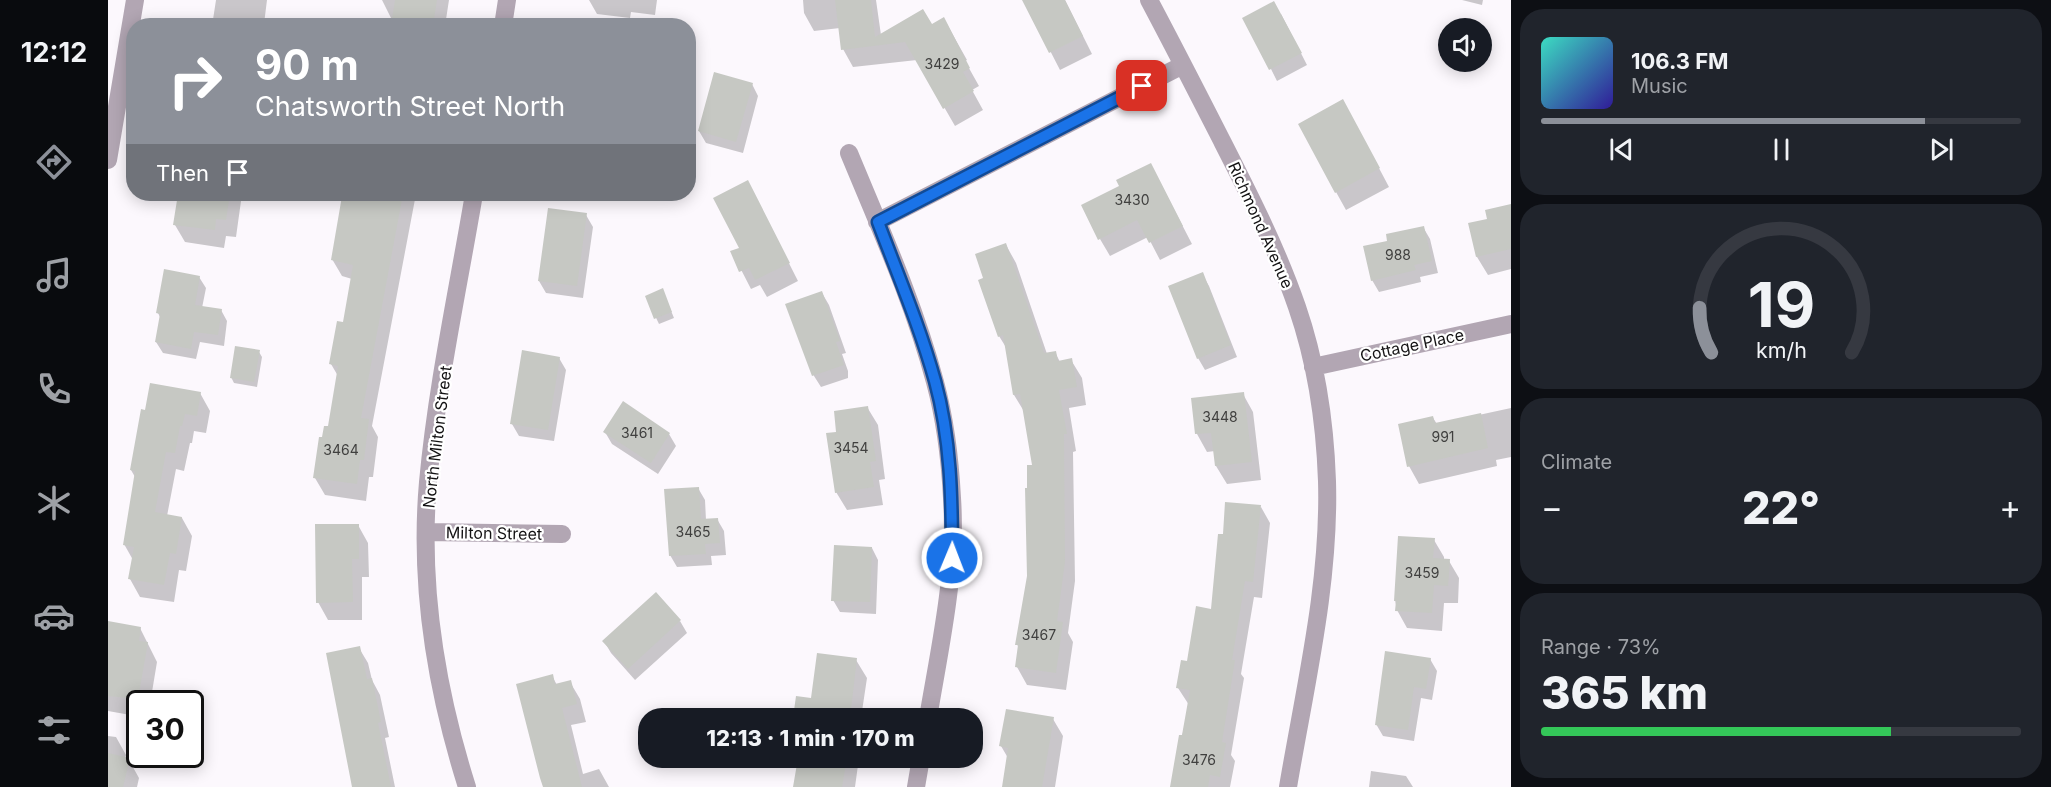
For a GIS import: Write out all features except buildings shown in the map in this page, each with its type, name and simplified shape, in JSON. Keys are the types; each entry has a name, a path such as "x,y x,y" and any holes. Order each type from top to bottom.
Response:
{"street":[{"path":"132,18 135,0"},
{"path":"504,18 507,0"},
{"name":"Richmond Avenue","path":"1149,0 1277,252 1298,309 1313,367 1321,413 1327,480 1326,547 1318,611 1288,787"},
{"path":"108,160 126,53"},
{"path":"878,222 1183,65"},
{"path":"849,153 915,318 936,382 948,452 952,500 952,558 930,708"},
{"name":"North Milton Street","path":"467,787 449,724 436,662 428,595 426,532 428,482 437,415 473,201"},
{"name":"Cottage Place","path":"1313,367 1511,324"},
{"name":"Milton Street","path":"426,532 562,534"},
{"path":"916,787 919,768"}],"route":[{"path":"952,558 951,480 947,441 936,382 915,318 878,222 1142,86"}]}
